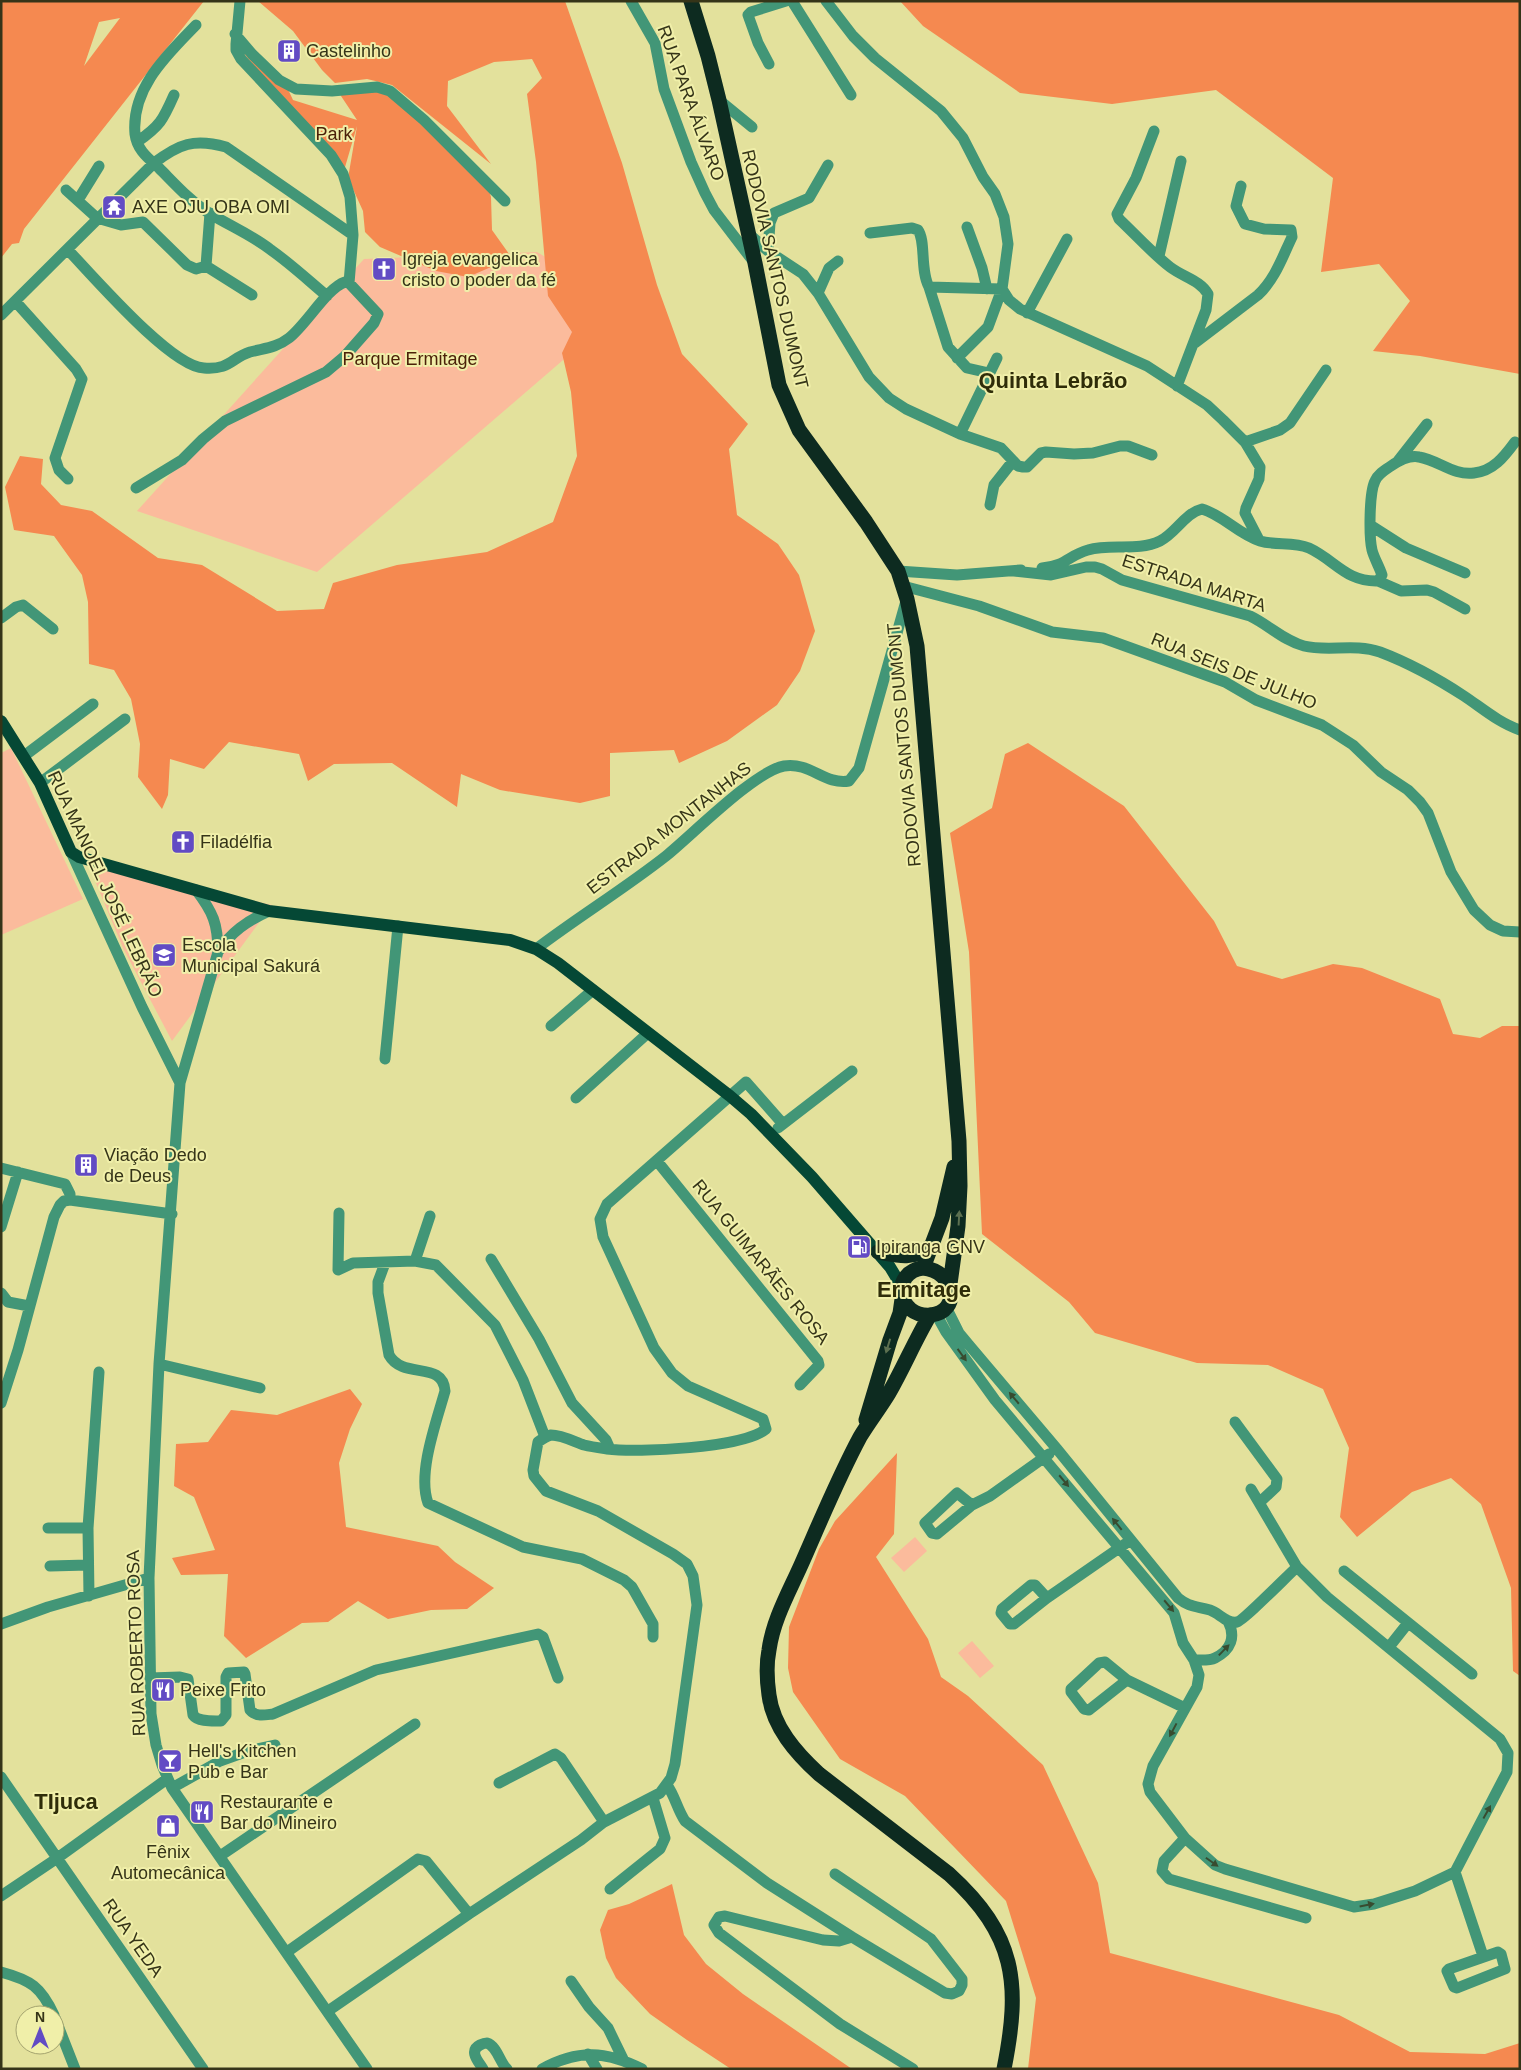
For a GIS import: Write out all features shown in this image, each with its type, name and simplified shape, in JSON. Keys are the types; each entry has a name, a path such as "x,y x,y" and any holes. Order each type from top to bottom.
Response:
{"highway":[{"name":"RODOVIA SANTOS DUMONT","path":"691,1 719,100 755,263 779,385 799,430 866,522 898,571 905,592 917,646 932,845 959,1141"},
{"path":"920,1268 942,1218 959,1141"},
{"path":"959,1141 960,1186 958,1226 950,1284 951,1292 861,1436 839,1479 772,1633 768,1650 767,1673 773,1714 804,1760 965,1888 995,1929 1006,1951 1012,1975 1010,2036 1004,2069"},
{"path":"878,1252 905,1257 914,1256 931,1246"},
{"path":"861,1436 900,1313 904,1280 911,1271 929,1268 944,1276 950,1284"},
{"path":"902,1299 914,1312 937,1312"}],"main road":[{"name":"RUA MANOEL JOSÉ LEBRÃO","path":"1,721 40,783 71,852"},
{"path":"71,852 79,857 269,911 487,936 510,940 536,949 571,972 730,1096 772,1134 878,1252 896,1277 902,1299"},
{"path":"878,1252 920,1268"}],"street":[{"path":"136,488 182,460 225,421 326,372 344,356 374,323 378,314 349,283 352,235 350,197 343,174 331,155 241,59 236,50 235,34 240,1"},
{"name":"RUA PARA ÁLVARO","path":"631,1 655,43 664,88 690,162 714,210 755,263"},
{"path":"639,1 646,26"},
{"path":"769,64 758,43 748,15 751,12 786,1"},
{"path":"792,1 851,95"},
{"path":"826,1 853,36 875,58 941,111 963,138 983,177 995,194 1004,217 1008,244 1002,289 988,326 957,358"},
{"path":"196,26 157,67 146,86 137,114 137,142 144,154 191,199 210,213 271,250 327,296"},
{"path":"235,34 252,54 286,86 308,90 332,91 377,87 390,91 424,120 505,201"},
{"path":"137,142 155,129 164,119 174,95"},
{"path":"719,100 752,127"},
{"path":"1154,131 1136,178 1117,214 1119,219 1172,268 1200,284 1208,294 1206,310 1177,386"},
{"path":"1,314 68,250 97,218 154,163 173,149 185,145 214,143 226,147 352,235"},
{"path":"1159,256 1181,161"},
{"path":"768,251 770,222 774,213 809,198 828,165"},
{"path":"78,200 99,166"},
{"path":"1193,344 1262,291 1275,275 1292,237 1291,230 1264,229 1245,224 1236,206 1241,186"},
{"path":"66,190 97,218 121,225 143,222 187,265 196,269 206,266 252,295"},
{"path":"206,266 210,213"},
{"path":"967,227 982,268 987,289"},
{"path":"870,233 912,228 918,230 921,239 924,276 948,347 967,368 989,373"},
{"path":"747,232 768,251 803,274 818,293 860,364 879,389 906,409 960,434 1001,448 1013,461 1023,468 1041,453 1093,453 1120,446 1128,446 1152,455"},
{"path":"1027,313 1067,239"},
{"path":"68,250 154,338 179,358 198,368 227,366 248,353 270,349 282,343 303,325 327,296 341,283 349,283"},
{"path":"818,293 828,268 838,261"},
{"path":"929,287 1002,289"},
{"path":"1002,289 1015,305 1027,313 1146,366 1207,405 1245,442 1260,467 1259,480 1245,513 1258,540"},
{"path":"15,301 76,369 82,379 55,458 55,464 68,479"},
{"path":"960,434 997,358"},
{"path":"1245,442 1280,430 1290,423 1326,370"},
{"path":"1378,581 1382,575 1372,548 1370,525 1374,483 1377,477 1398,460 1427,424"},
{"path":"1398,460 1420,457 1459,473 1476,473 1488,470 1498,463 1515,442"},
{"path":"990,505 994,485 1013,461"},
{"path":"898,571 957,575 1062,565 1085,551 1092,549 1130,547 1158,542 1169,536 1193,513 1202,509 1245,535 1258,540 1270,543 1296,544 1309,548 1343,572 1369,581 1378,581 1401,591 1427,590 1434,592 1465,609"},
{"path":"1370,525 1406,548 1465,573"},
{"name":"ESTRADA MARTA","path":"1014,571 1051,575 1086,567 1095,567 1122,580 1250,616 1288,639 1304,646 1352,647 1379,652 1432,676 1492,716 1520,730"},
{"name":"RUA SEIS DE JULHO","path":"905,592 979,606 1052,632 1104,638 1225,682 1256,700 1322,725 1353,745 1381,772 1408,790 1420,802 1428,813 1451,872 1474,910 1490,924 1502,931 1520,932"},
{"name":"ESTRADA MONTANHAS","path":"536,949 598,907 667,855 751,784 774,770 784,766 794,766 816,772 832,782 849,781 859,768 905,592"},
{"path":"1,618 23,604 53,629"},
{"path":"24,756 93,704"},
{"path":"40,783 125,719"},
{"name":"RUA MANOEL JOSÉ LEBRÃO","path":"71,852 142,1007 180,1084 172,1214"},
{"path":"196,890 208,906 217,926 218,952"},
{"path":"180,1084 218,952 228,936 244,924 269,911"},
{"path":"385,1059 398,926"},
{"path":"551,1026 593,990"},
{"path":"576,1098 648,1033"},
{"path":"772,1134 852,1071"},
{"path":"328,2011 581,1840 604,1822 653,1798 667,1785 675,1764 697,1605 693,1576 687,1564 598,1511 546,1491 534,1476 532,1470 538,1442 552,1435 586,1445 610,1449 672,1449 732,1442 760,1434 766,1429 763,1419 688,1386 672,1372 654,1348 602,1237 600,1220 607,1204 748,1082 783,1124"},
{"name":"RUA GUIMARÃES ROSA","path":"657,1161 818,1361 819,1365 800,1385"},
{"path":"1,1168 65,1184 70,1194 70,1200"},
{"path":"1,1227 18,1172"},
{"path":"1,1403 54,1217 60,1205 64,1201 70,1200 172,1214"},
{"path":"339,1213 338,1270 353,1263 415,1261 436,1265 495,1325 523,1380 545,1437"},
{"name":"RUA ROBERTO ROSA","path":"172,1214 159,1364 149,1578 151,1714 156,1744 169,1784 366,2068"},
{"path":"415,1261 430,1216"},
{"path":"492,1259 539,1339 572,1403 606,1440 610,1449"},
{"path":"385,1263 378,1282 378,1293 389,1355 402,1368 438,1375 445,1386 427,1453 425,1496 428,1503 523,1547 582,1559 624,1580 632,1587 653,1624 653,1638"},
{"path":"1,1293 8,1302 29,1306"},
{"path":"937,1312 959,1333 1057,1449 1178,1598 1186,1605 1209,1610 1228,1621 1237,1623 1246,1619 1265,1596 1297,1568"},
{"path":"937,1312 946,1332 995,1400 1174,1613 1179,1624 1183,1643 1194,1660 1199,1675 1197,1688 1153,1766 1148,1784 1154,1799 1185,1838 1215,1865 1354,1907 1374,1904 1416,1891 1455,1872 1504,1782 1507,1772 1508,1753 1500,1739 1389,1646 1327,1598 1297,1568 1251,1489"},
{"path":"159,1364 260,1388"},
{"path":"89,1596 88,1528 99,1372"},
{"path":"1236,1422 1277,1480 1276,1487 1260,1502"},
{"path":"972,1505 990,1496 1057,1449"},
{"path":"48,1528 88,1528"},
{"path":"1047,1598 1130,1540"},
{"path":"50,1566 88,1564"},
{"path":"1344,1571 1472,1674"},
{"path":"1,1624 149,1578"},
{"path":"1179,1624 1189,1612 1198,1608"},
{"path":"1194,1660 1213,1659 1226,1650 1232,1639 1233,1631 1228,1621"},
{"path":"1389,1646 1408,1623"},
{"path":"150,1678 180,1676 188,1679 195,1718 221,1721 226,1715 226,1677 228,1673 244,1672 250,1710 253,1714 262,1716 273,1714 376,1670 538,1634 543,1637 558,1678"},
{"path":"1127,1680 1089,1710 1084,1709 1071,1692 1101,1662 1108,1662 1127,1680 1185,1708"},
{"path":"220,1856 415,1724"},
{"path":"1,1896 169,1784 248,1750 275,1745"},
{"path":"500,1783 551,1755 558,1755 604,1822"},
{"name":"RUA YEDA","path":"2,1782 203,2069"},
{"path":"667,1785 672,1792 678,1811 685,1821 767,1883 945,1993 956,1993 962,1985 961,1976 931,1939 835,1874"},
{"path":"610,1889 660,1849 663,1844 665,1838 653,1798"},
{"path":"1185,1838 1164,1861 1162,1871 1169,1879 1306,1918"},
{"path":"287,1952 418,1859 426,1861 469,1914"},
{"path":"1455,1872 1483,1956"},
{"path":"852,1937 839,1941 823,1940 725,1916 719,1917 714,1925 719,1934 840,2024 913,2069"},
{"path":"1500,1952 1505,1969 1457,1988 1454,1987 1447,1971 1483,1956 1500,1952"},
{"path":"1,1972 30,1982 39,1988 49,2005"},
{"path":"571,1981 589,2007 608,2028 623,2060"},
{"path":"483,2069 474,2051 482,2043 489,2043 493,2047 507,2069"},
{"path":"65,2044 75,2069"},
{"path":"588,2054 598,2069"},
{"path":"542,2069 566,2057 588,2054 605,2055 623,2060 642,2069"}],"green space":[{"path":"1,1 204,1 24,229 19,243 12,244 1,258","holes":["120,18 84,66 99,22"]},
{"path":"258,1 565,1 622,163 657,285 682,354 748,424 729,449 737,515 778,544 799,575 815,631 800,671 777,705 727,741 679,763 674,750 610,753 610,796 580,803 500,790 461,774 457,807 392,763 334,764 308,781 299,754 229,742 204,769 170,759 168,795 162,809 138,777 140,744 131,699 114,670 89,664 88,602 82,575 54,536 14,530 5,487 20,456 43,459 41,484 61,505 92,511 158,558 202,565 277,611 324,609 333,583 397,565 487,552 553,522 577,456 571,392 562,353 572,332 548,296 536,162 527,94 542,78 532,59 494,62 448,81 447,106 491,164 392,85 367,79 335,83 322,70 293,31"},
{"path":"900,1 1520,1 1520,374 1420,356 1373,351 1410,301 1379,264 1321,272 1333,178 1216,90 1112,104 1020,93 923,26"},
{"name":"Park","path":"236,44 286,85 293,100 357,120 339,93 366,89 386,93 485,176 491,197 492,230 512,258 468,277 436,271 380,247 365,232 363,211 348,178 357,126 343,174"},
{"name":"Parque Ermitage","path":"537,252 627,305 317,572 137,511 364,259"},
{"path":"1028,743 1124,806 1214,921 1237,966 1282,979 1333,964 1362,968 1440,999 1453,1034 1480,1038 1502,1026 1520,1026 1520,1676 1513,1671 1511,1588 1481,1504 1451,1478 1412,1492 1357,1537 1340,1517 1349,1448 1323,1389 1268,1365 1197,1363 1095,1333 1069,1302 982,1234 969,952 950,833 992,808 1005,754"},
{"path":"11,748 83,899 1,935 1,753"},
{"name":"Escola Municipal Sakurá","path":"86,859 157,879 272,905 172,1041 123,948"},
{"path":"350,1389 362,1404 350,1429 339,1463 346,1527 438,1546 455,1562 494,1588 467,1609 431,1610 388,1619 358,1601 328,1622 302,1623 246,1658 224,1636 228,1574 181,1575 172,1558 215,1550 194,1497 174,1486 176,1444 208,1442 231,1410 277,1415"},
{"path":"897,1453 894,1534 876,1557 928,1639 941,1677 968,1696 1043,1765 1098,1883 1110,1953 1339,2015 1410,2052 1485,2054 1520,2043 1520,2069 1028,2069 1036,1998 1006,1901 905,1796 840,1759 793,1692 788,1668 789,1627 819,1549 835,1521"},
{"path":"915,1537 927,1551 904,1572 891,1558"},
{"path":"972,1641 994,1666 980,1678 958,1653"},
{"path":"672,1884 684,1935 706,1964 743,1994 852,2069 731,2069 650,2014 616,1978 606,1958 600,1930 608,1910 629,1904"}],"place":[{"name":"Castelinho","path":"289,51"},
{"name":"AXE OJU OBA OMI","path":"114,207"},
{"name":"Igreja evangelica cristo o poder da fé","path":"384,269"},
{"name":"Filadélfia","path":"183,842"},
{"name":"Escola Municipal Sakurá","path":"164,955"},
{"name":"Viação Dedo de Deus","path":"86,1165"},
{"name":"Ipiranga GNV","path":"859,1247"},
{"name":"Peixe Frito","path":"163,1690"},
{"name":"Hell's Kitchen Pub e Bar","path":"170,1761"},
{"name":"Restaurante e Bar do Mineiro","path":"202,1812"},
{"name":"Fênix Automecânica","path":"168,1826"}],"district":[{"name":"Quinta Lebrão","path":"1053,380"},
{"name":"Ermitage","path":"924,1289"},
{"name":"TIjuca","path":"66,1801"}]}
